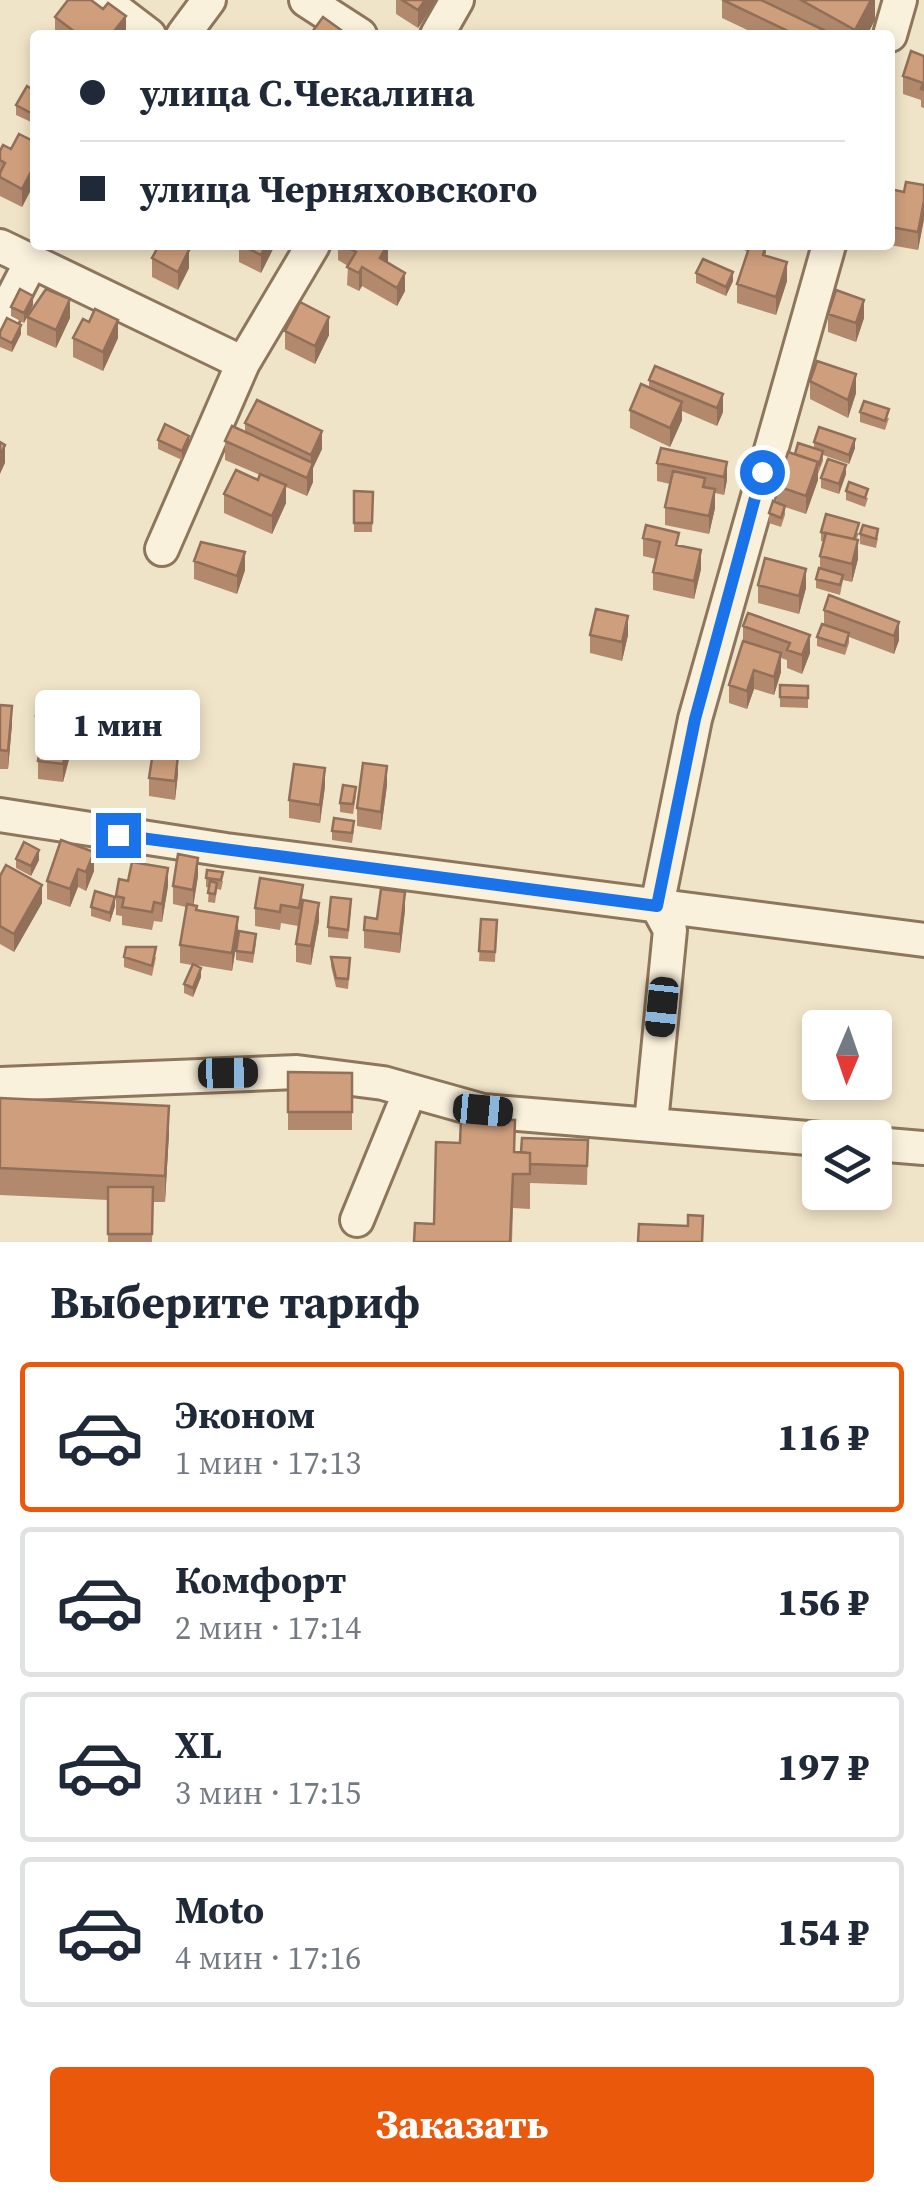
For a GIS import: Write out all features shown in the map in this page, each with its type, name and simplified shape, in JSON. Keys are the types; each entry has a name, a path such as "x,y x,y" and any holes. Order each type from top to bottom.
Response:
{"street":[{"path":"103,0 143,30"},
{"path":"187,30 209,0"},
{"path":"306,0 352,30"},
{"path":"441,30 457,0"},
{"path":"891,30 900,0"},
{"path":"0,246 243,363"},
{"path":"162,549 243,363 310,250"},
{"path":"651,1123 670,930 657,906 700,700 827,250"},
{"path":"0,322 30,262"},
{"path":"4,826 924,940"},
{"path":"2,1082 297,1072 410,1090 483,1110 802,1136"},
{"path":"357,1220 410,1090"},
{"path":"892,1145 924,1148"}],"building":[{"path":"68,0 91,0 103,9 108,3 126,16 115,30 72,30 55,17"},
{"path":"402,0 425,0 418,10"},
{"path":"723,0 761,0 824,30 786,30"},
{"path":"801,0 871,0 855,30"},
{"path":"323,17 341,30 313,30"},
{"path":"911,51 924,56 924,90 923,83 903,76"},
{"path":"27,86 30,88 30,112 16,105"},
{"path":"19,134 30,140 30,174 22,189 0,177 5,163 0,160 0,151 3,145 11,149"},
{"path":"906,182 924,185 918,232 895,228 895,190 904,192"},
{"path":"156,250 189,250 178,272 152,258"},
{"path":"352,250 384,250 380,258 405,273 397,288 362,267 359,273 347,267 356,252"},
{"path":"748,250 764,250 763,255 787,262 776,297 737,284"},
{"path":"703,259 733,272 726,287 696,273"},
{"path":"20,289 33,296 24,313 11,307"},
{"path":"46,289 70,299 56,330 27,317"},
{"path":"836,290 864,300 856,323 828,314"},
{"path":"300,302 329,317 315,346 285,331"},
{"path":"95,309 118,320 103,352 73,338 83,319 89,322"},
{"path":"7,318 21,325 12,343 0,337"},
{"path":"817,361 856,374 848,400 810,381"},
{"path":"655,366 723,394 717,408 649,380"},
{"path":"641,384 682,402 670,428 630,410"},
{"path":"257,400 322,431 311,455 245,423"},
{"path":"864,401 889,409 885,421 860,412"},
{"path":"165,424 189,436 182,451 158,440"},
{"path":"232,426 313,463 307,478 225,441"},
{"path":"819,427 855,439 849,455 814,442"},
{"path":"798,443 823,451 819,465 795,454"},
{"path":"661,448 727,462 724,477 657,463"},
{"path":"788,452 818,462 806,496 777,486"},
{"path":"828,459 846,465 839,484 821,478"},
{"path":"236,470 258,480 260,474 286,485 272,516 224,494"},
{"path":"673,471 705,478 703,487 715,489 709,516 665,507"},
{"path":"849,482 868,489 865,498 846,491"},
{"path":"354,491 373,492 372,523 354,523"},
{"path":"773,501 785,506 781,518 769,513"},
{"path":"826,514 859,523 854,539 821,532"},
{"path":"646,525 679,533 676,545 701,550 694,581 653,572 660,542 643,538"},
{"path":"863,525 878,529 876,539 860,534"},
{"path":"826,533 858,540 852,564 820,556"},
{"path":"201,542 245,552 237,576 194,561"},
{"path":"765,558 806,569 799,596 758,585"},
{"path":"819,568 843,575 840,585 816,579"},
{"path":"829,595 899,622 894,636 824,610"},
{"path":"596,609 628,616 622,642 590,635"},
{"path":"748,613 810,635 802,655 787,650 790,643 743,626"},
{"path":"822,624 849,633 845,646 817,637"},
{"path":"743,641 781,653 774,677 754,670 747,691 729,685"},
{"path":"780,685 808,686 808,698 780,697"},
{"path":"39,698 94,706 92,724 36,716"},
{"path":"0,705 12,706 8,751 0,750"},
{"path":"43,726 72,730 63,764 38,761"},
{"path":"153,752 178,756 175,781 149,778"},
{"path":"363,763 387,766 381,812 357,808"},
{"path":"294,764 325,768 320,805 289,800"},
{"path":"343,785 356,787 353,804 340,803"},
{"path":"334,818 354,821 352,833 332,831"},
{"path":"61,840 94,852 86,872 78,869 70,889 47,881"},
{"path":"24,842 39,850 31,866 16,859"},
{"path":"178,854 198,858 193,890 173,886"},
{"path":"132,862 168,868 162,904 154,902 152,912 122,907 124,898 116,896 119,879 128,881"},
{"path":"6,865 42,885 14,934 0,926 0,876"},
{"path":"207,870 223,872 221,880 206,878"},
{"path":"260,878 303,885 299,908 281,905 280,912 255,908"},
{"path":"210,881 217,883 215,894 208,893"},
{"path":"381,889 405,892 400,934 364,930 365,917 377,919"},
{"path":"95,891 115,897 110,913 91,907"},
{"path":"331,897 351,899 348,930 328,927"},
{"path":"303,900 319,903 311,946 296,944"},
{"path":"187,904 197,906 196,910 238,917 232,953 180,945"},
{"path":"481,919 497,920 495,952 479,951"},
{"path":"239,931 256,934 253,953 236,951"},
{"path":"126,947 156,947 152,966 124,957"},
{"path":"331,957 350,958 348,979 336,978"},
{"path":"193,964 201,968 193,988 184,984"},
{"path":"288,1072 352,1073 352,1112 288,1112"},
{"path":"0,1098 169,1106 165,1176 0,1168"},
{"path":"461,1118 515,1120 514,1152 530,1153 530,1174 513,1174 510,1242 414,1242 415,1223 434,1224 436,1142 460,1143"},
{"path":"522,1138 588,1140 587,1166 530,1164 530,1153 521,1152"},
{"path":"108,1187 153,1187 152,1234 108,1234"},
{"path":"688,1215 703,1216 702,1242 638,1242 639,1224 688,1226"}],"route":[{"path":"118,835 657,906 695,719 762,472"}]}
